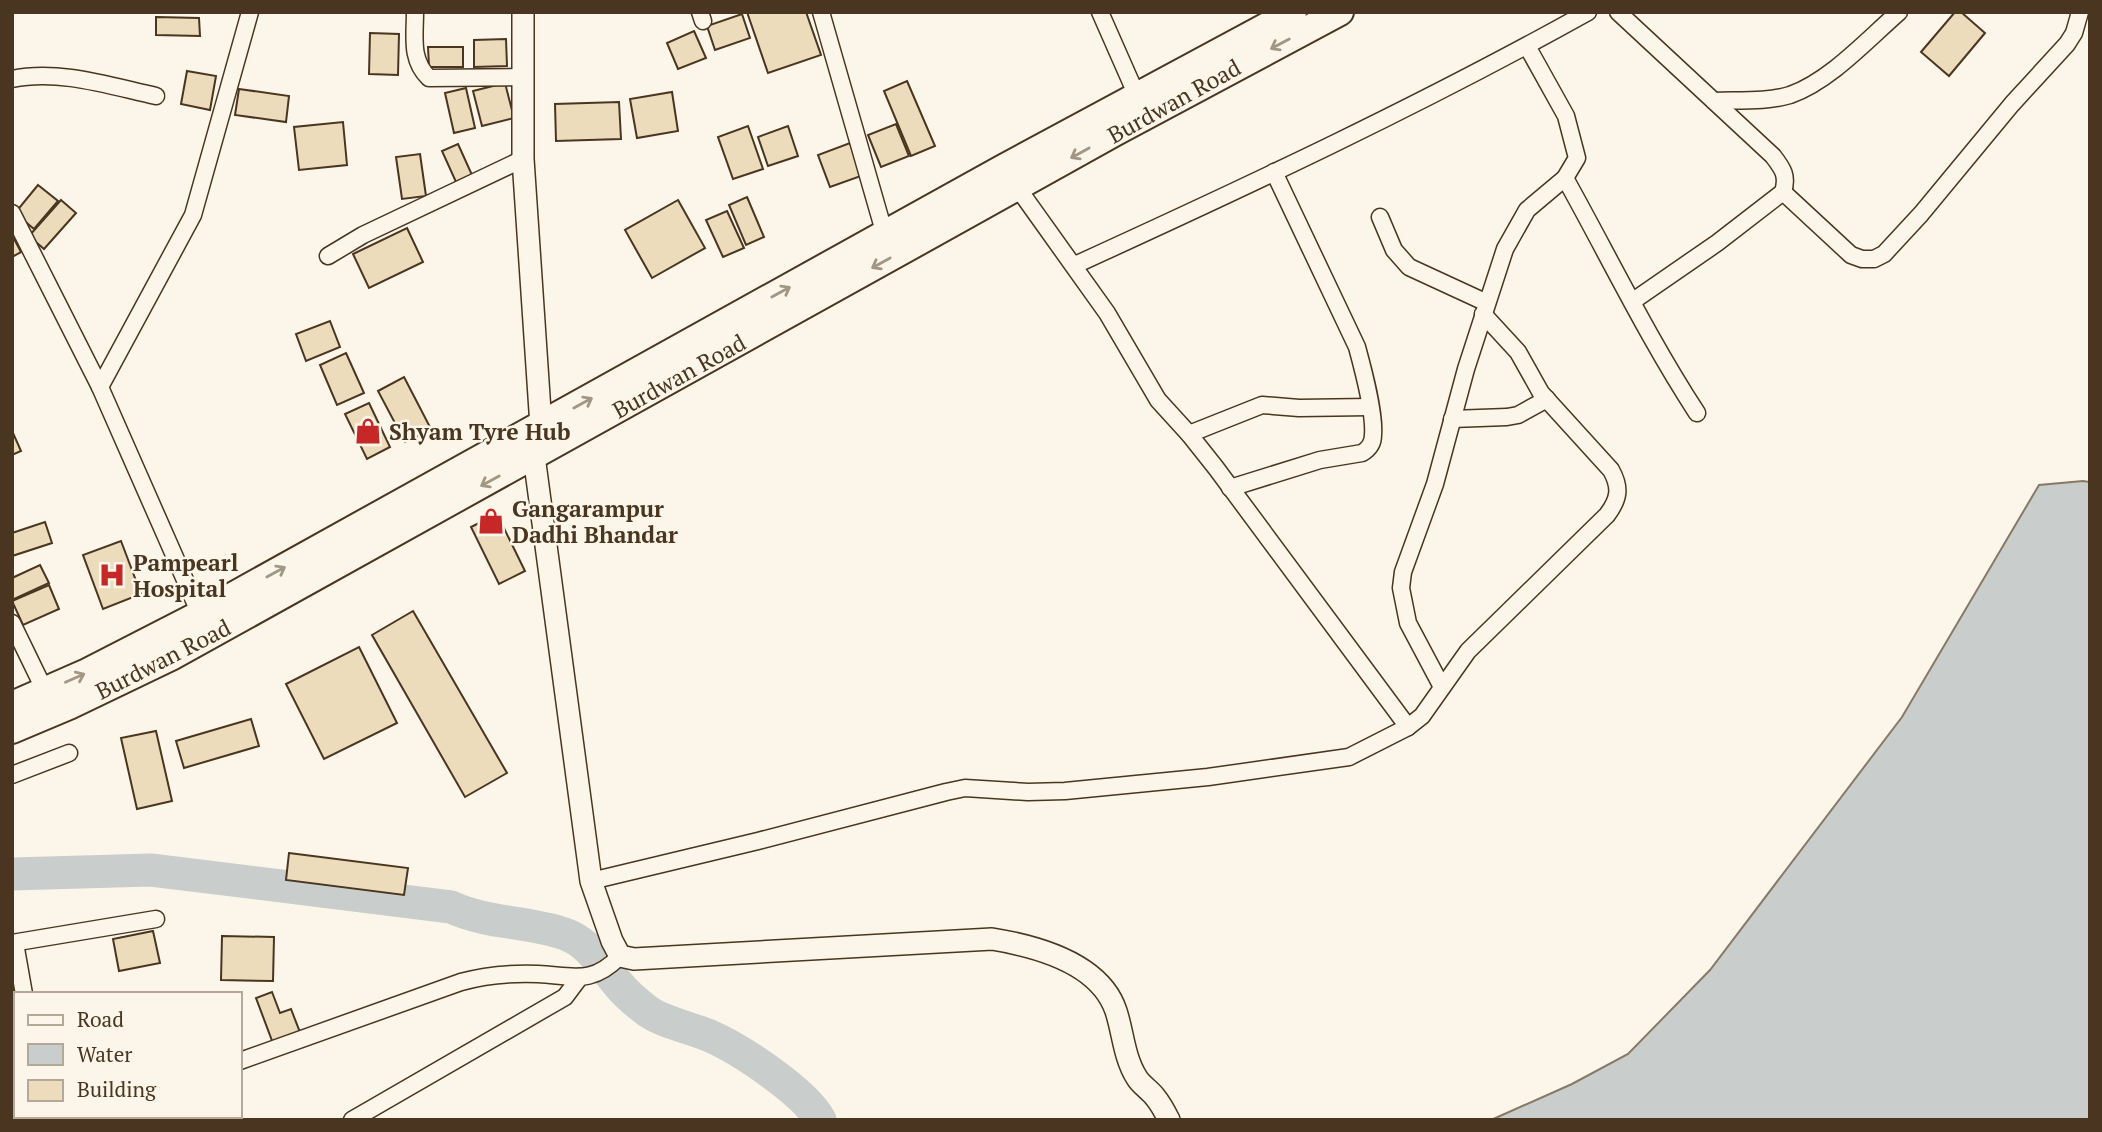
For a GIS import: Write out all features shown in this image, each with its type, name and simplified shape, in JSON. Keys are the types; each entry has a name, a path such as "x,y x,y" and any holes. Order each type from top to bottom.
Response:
{"main road":[{"name":"Burdwan Road","path":"12,730 173,656 414,509 541,426 1003,168 1293,12"},
{"name":"Burdwan Road","path":"12,705 414,509 534,456 1017,187 1340,12"}],"street":[{"path":"100,387 192,215 250,12"},
{"path":"415,12 415,57 429,78 522,77"},
{"path":"523,12 523,159 541,426"},
{"path":"821,12 885,235"},
{"path":"1100,12 1137,96"},
{"path":"1075,265 1274,173 1527,46 1588,12"},
{"path":"1618,12 1773,156 1783,169 1787,181 1783,192 1717,243 1633,301"},
{"path":"1714,101 1774,98 1805,88 1830,72 1899,12"},
{"path":"1783,192 1851,255 1874,259 1884,254 1921,214 2003,114 2067,44 2074,33 2080,12"},
{"path":"1442,687 1408,623 1401,588 1403,572 1436,484 1452,419 1505,249 1527,209 1565,178 1577,158 1566,116 1527,46"},
{"path":"12,79 55,76 156,96"},
{"path":"328,256 363,235 523,159"},
{"path":"1230,488 1310,463 1368,450 1374,436 1365,376 1357,347 1274,173"},
{"path":"1565,178 1633,301 1651,340 1697,413"},
{"path":"1017,187 1107,313 1151,390 1189,434 1408,727"},
{"path":"12,213 100,387 200,614"},
{"path":"591,881 946,792 965,789 1065,791 1208,777 1349,757 1408,727 1422,716 1468,651 1607,515 1616,503 1618,492 1617,481 1611,470 1535,385 1518,352 1485,309 1409,267 1394,250 1380,217"},
{"path":"1452,419 1518,415 1547,399"},
{"path":"1189,434 1262,405 1298,408 1370,407"},
{"path":"534,456 591,881 612,941 609,965"},
{"path":"12,623 45,691"},
{"path":"12,775 69,753"},
{"path":"24,992 13,943 156,919"},
{"path":"242,1060 484,975 540,974 573,979 634,959 992,939 1017,943 1072,961 1099,985 1115,1008 1129,1061 1137,1078 1155,1096 1169,1120"},
{"path":"352,1120 565,997 580,977"}],"water":[{"path":"2090,482 2090,1120 1491,1120 1572,1084 1628,1054 1710,970 1902,717 2039,485"}],"building":[{"path":"747,12 806,12 821,55 768,73"},
{"path":"1955,12 1961,12 1985,33 1949,76 1921,52"},
{"path":"742,14 750,38 715,50 707,26"},
{"path":"156,17 199,18 200,36 156,35"},
{"path":"694,31 706,58 678,69 667,43"},
{"path":"370,33 399,34 398,75 369,74"},
{"path":"506,39 507,66 474,67 474,40"},
{"path":"428,47 463,47 463,67 429,67"},
{"path":"187,71 216,76 210,110 181,104"},
{"path":"907,81 935,146 911,156 884,91"},
{"path":"505,83 514,118 482,126 473,91"},
{"path":"466,88 475,128 454,133 445,93"},
{"path":"239,89 289,96 286,122 235,115"},
{"path":"672,92 678,131 637,138 630,99"},
{"path":"619,102 621,139 556,141 555,104"},
{"path":"343,122 347,165 299,170 294,127"},
{"path":"896,124 909,156 881,167 868,135"},
{"path":"748,126 763,169 733,179 718,137"},
{"path":"788,126 798,156 768,166 758,137"},
{"path":"850,143 861,176 830,187 818,155"},
{"path":"458,144 472,175 456,182 442,151"},
{"path":"420,154 426,196 402,199 396,157"},
{"path":"38,185 58,201 34,229 15,213"},
{"path":"747,197 764,237 746,245 729,205"},
{"path":"61,200 76,213 44,249 29,236"},
{"path":"678,200 705,248 652,278 625,230"},
{"path":"727,211 744,248 723,257 706,220"},
{"path":"407,228 423,262 369,288 353,254"},
{"path":"12,235 21,252 12,257"},
{"path":"330,321 340,347 306,361 296,334"},
{"path":"346,353 364,393 337,405 320,365"},
{"path":"404,377 431,429 405,442 378,391"},
{"name":"Shyam Tyre Hub","path":"369,403 390,447 367,459 345,414"},
{"path":"12,434 21,451 12,455"},
{"path":"497,514 525,571 499,584 471,527"},
{"path":"45,522 52,543 12,556 12,533"},
{"name":"Pampearl Hospital","path":"121,541 141,594 103,609 83,555"},
{"path":"40,565 49,583 12,600 12,578"},
{"path":"49,585 59,609 23,625 12,601"},
{"path":"413,611 507,773 465,797 372,635"},
{"path":"359,647 397,723 324,759 286,684"},
{"path":"251,719 259,746 184,768 176,741"},
{"path":"156,731 172,801 137,809 121,738"},
{"path":"289,853 408,868 404,895 286,880"},
{"path":"153,931 160,963 119,971 113,939"},
{"path":"222,936 274,937 273,981 221,980"},
{"path":"272,992 280,1013 291,1009 301,1035 274,1046 256,998"},
{"path":"12,998 14,998 14,1038"},
{"path":"12,1052 14,1052 14,1092"},
{"path":"56,1118 83,1118 78,1120"},
{"path":"118,1118 145,1120 119,1120"}],"waterway":[{"path":"12,874 151,870 451,907 479,917 565,934 589,949 625,992 646,1010 710,1036 754,1061 801,1097 820,1120"}],"place":[{"name":"Shyam Tyre Hub","path":"368,431"},
{"name":"Gangarampur Dadhi Bhandar","path":"491,521"},
{"name":"Pampearl Hospital","path":"112,575"}]}
